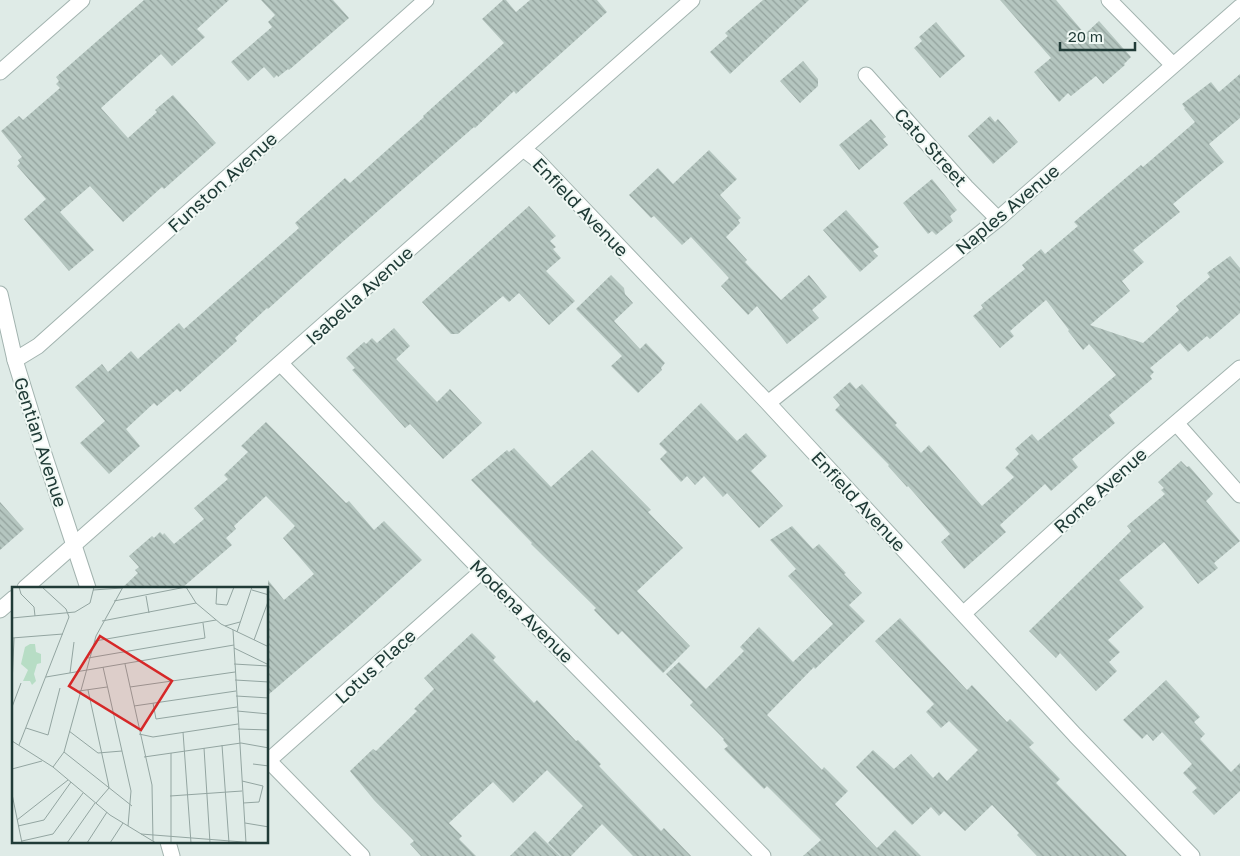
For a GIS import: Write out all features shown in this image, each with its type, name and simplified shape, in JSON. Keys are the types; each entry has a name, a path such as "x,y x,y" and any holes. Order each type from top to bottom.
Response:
{"street":[{"path":"0,72 82,0"},
{"name":"Funston Avenue","path":"15,360 38,346 426,0"},
{"name":"Isabella Avenue","path":"26,587 692,0"},
{"path":"1109,0 1173,65"},
{"name":"Naples Avenue","path":"768,403 998,219 1240,7"},
{"name":"Cato Street","path":"866,75 966,187 998,219"},
{"name":"Enfield Avenue","path":"524,149 535,158 768,403 1075,735 1192,856"},
{"name":"Gentian Avenue","path":"0,294 15,360 42,451 88,587"},
{"name":"Modena Avenue","path":"281,364 763,856"},
{"name":"Rome Avenue","path":"963,614 1240,368"},
{"path":"1176,423 1240,495"},
{"name":"Lotus Place","path":"269,759 482,571"},
{"path":"0,610 12,600"},
{"path":"269,761 362,856"}],"building":[{"path":"144,0 229,0 197,29 205,37 172,66 161,54 101,108 128,138 157,112 155,110 173,95 216,143 123,222 90,186 60,212 94,250 69,271 24,219 46,199 17,166 20,163 18,160 22,157 1,131 19,116 23,120 60,88 56,84 59,81 56,77"},
{"path":"261,0 333,0 349,18 289,70 278,77 277,75 274,78 264,67 248,81 231,62 272,27 268,22 275,15"},
{"path":"503,0 506,0 516,12 530,0 597,0 607,12 516,94 514,91 475,128 267,308 235,338 237,341 180,392 177,389 157,406 154,403 126,429 140,446 109,474 80,443 105,421 75,387 102,364 108,372 131,351 138,359 179,323 184,329 299,228 295,223 345,178 350,183 424,117 504,43 482,19"},
{"path":"763,0 809,0 730,74 710,52 728,36 725,33"},
{"path":"1000,0 1056,0 1085,34 1099,21 1131,57 1125,65 1103,84 1096,76 1071,96 1068,93 1059,102 1034,72 1051,58"},
{"path":"936,22 965,56 940,78 914,48 922,41 919,37"},
{"path":"803,61 818,79 818,86 800,103 780,81"},
{"path":"1240,74 1240,118 1209,144 1224,162 1173,204 1180,212 1133,250 1144,262 1122,281 1130,291 1090,325 1143,343 1179,310 1176,306 1210,277 1207,273 1230,256 1240,268 1240,313 1210,339 1207,336 1188,352 1180,343 1150,368 1154,372 1150,376 1152,379 1109,415 1115,423 1072,459 1078,467 1051,491 1045,484 1000,525 1006,532 964,569 941,542 950,534 889,465 835,410 840,405 833,397 850,382 856,389 862,384 897,423 895,425 921,453 929,445 982,506 1014,477 1005,468 1019,454 1015,449 1032,434 1038,441 1116,375 1089,344 1083,350 1046,300 1010,331 1014,336 1000,348 973,316 983,308 981,305 1025,269 1022,265 1041,249 1045,254 1078,226 1074,222 1141,165 1143,167 1195,122 1182,104 1211,82 1219,92"},
{"path":"990,116 995,122 998,119 1018,142 993,164 968,136"},
{"path":"871,119 886,137 883,139 888,145 859,170 839,145"},
{"path":"709,150 737,179 720,195 741,218 738,220 740,223 726,237 747,260 745,262 781,300 809,275 827,297 812,310 819,318 787,344 757,306 748,315 721,286 729,278 691,237 682,245 654,216 651,218 629,195 658,168 673,184"},
{"path":"932,179 957,210 950,216 953,221 936,235 932,231 928,234 903,203"},
{"path":"529,206 556,236 550,241 556,247 553,249 561,258 546,271 575,301 549,325 519,293 509,302 503,296 458,334 451,334 422,302"},
{"path":"846,210 879,247 873,251 878,256 860,272 823,230"},
{"path":"611,275 624,288 625,294 633,303 614,321 640,349 646,343 665,363 661,368 662,370 638,393 611,366 622,356 576,309"},
{"path":"394,328 410,346 396,359 437,402 450,389 482,423 443,459 410,424 405,428 352,370 355,368 346,358 364,342 366,344 372,338 377,343"},
{"path":"701,403 737,441 746,433 767,456 751,471 783,506 759,528 727,493 723,497 704,476 695,485 687,476 681,482 660,459 667,452 659,444"},
{"path":"266,422 346,503 349,501 374,530 384,521 422,560 269,694 268,580 284,600 314,574 283,538 295,526 266,496 234,526 236,529 226,538 232,545 183,587 123,587 138,573 135,570 139,567 129,556 152,536 154,538 160,532 163,535 164,533 174,544 204,519 194,508 228,479 224,475 248,452 241,446"},
{"path":"514,448 551,487 592,450 651,510 648,512 683,548 637,591 690,646 663,673 622,631 618,635 594,610 596,608 531,544 471,480 507,450 509,452"},
{"path":"1181,461 1187,467 1189,466 1213,494 1206,501 1240,541 1214,563 1218,568 1198,584 1164,542 1119,580 1144,607 1108,640 1120,652 1109,662 1117,671 1096,691 1060,653 1056,658 1029,631 1131,531 1127,526 1165,494 1161,490 1164,488 1158,482"},
{"path":"0,502 24,529 0,550"},
{"path":"792,526 813,549 819,544 862,593 849,605 865,621 815,669 814,667 767,715 822,770 824,767 848,791 835,804 877,848 895,830 921,856 803,856 821,840 767,786 764,789 724,749 728,746 724,739 690,705 693,702 666,674 679,662 706,689 744,651 740,647 759,627 793,662 833,624 788,576 796,569 770,540"},
{"path":"900,618 967,690 972,685 1007,722 1010,719 1034,743 1029,747 1060,779 1056,783 1127,856 1037,856 1017,835 1019,833 992,805 965,831 944,811 939,816 931,807 912,825 856,767 873,750 894,769 911,754 933,778 939,772 947,781 978,750 949,721 941,728 926,712 934,704 875,641"},
{"path":"472,633 496,657 493,660 534,703 537,700 601,764 599,766 661,831 664,828 691,856 633,856 602,824 571,856 561,856 548,843 583,806 547,770 513,803 493,782 449,823 462,836 459,839 476,856 421,856 410,844 414,841 374,800 350,771 373,749 376,751 417,711 414,709 434,689 424,678"},
{"path":"1166,680 1200,717 1194,722 1205,734 1200,739 1231,772 1240,763 1240,791 1214,815 1192,792 1197,788 1183,773 1192,764 1162,732 1153,741 1147,734 1142,739 1123,720"},
{"path":"535,831 560,856 510,856"}]}
